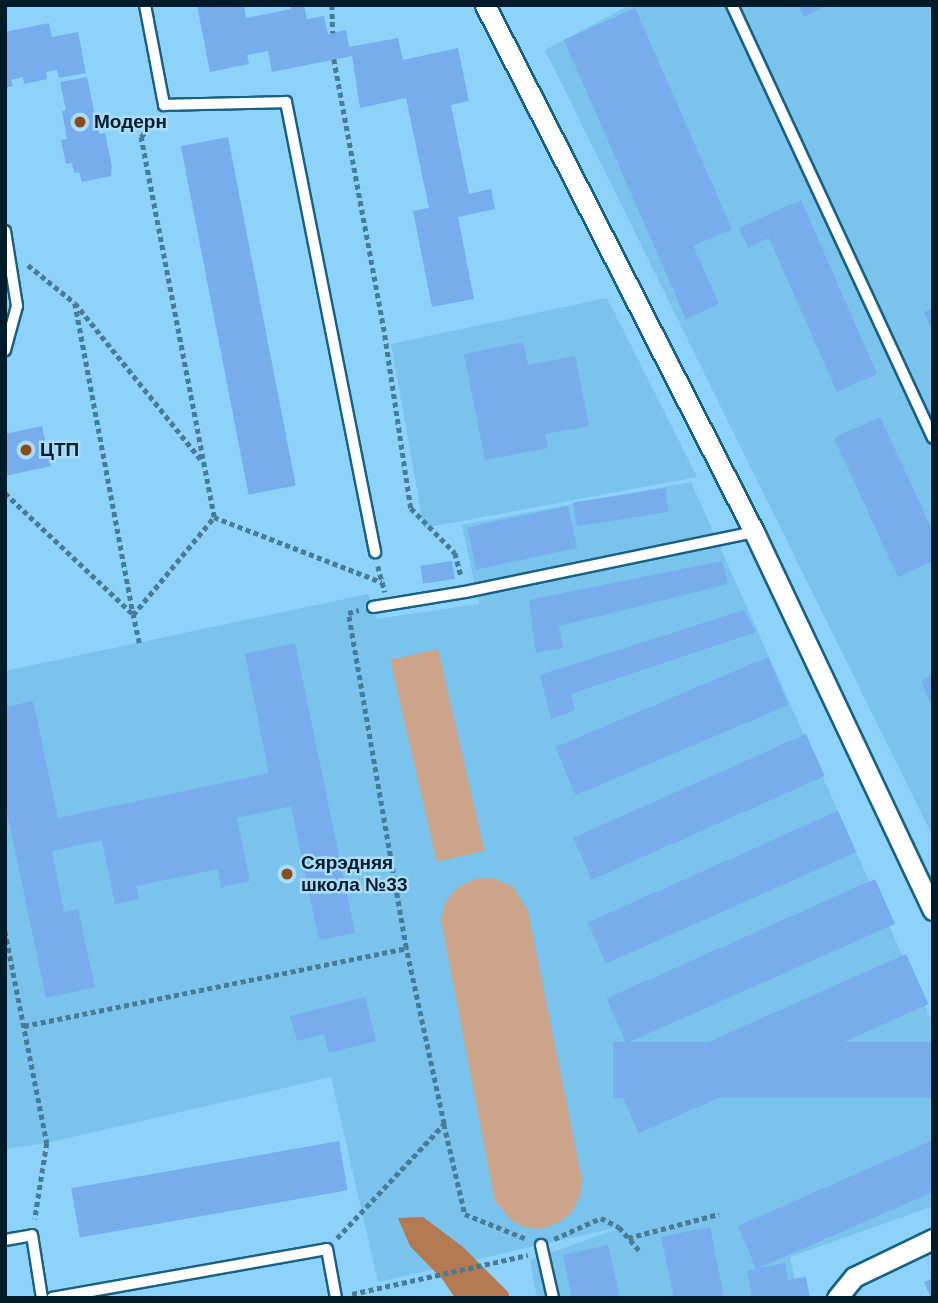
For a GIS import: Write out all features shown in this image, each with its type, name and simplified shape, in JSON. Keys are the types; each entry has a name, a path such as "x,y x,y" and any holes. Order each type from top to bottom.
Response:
{"street":[{"path":"485,5 754,533 933,910"},
{"path":"837,1298 854,1277 933,1239"}],"lane":[{"path":"145,5 164,104 286,102 375,552"},
{"path":"732,5 933,439"},
{"path":"5,231 17,306 5,350"},
{"path":"5,309 17,306"},
{"path":"373,607 465,592 754,533"},
{"path":"5,1240 32,1235 42,1298"},
{"path":"541,1248 553,1298"},
{"path":"52,1298 327,1250 336,1298"}],"path":[{"path":"332,5 333,33"},
{"path":"334,59 386,335 411,508 455,553 465,592"},
{"path":"133,615 214,517 141,137 164,104"},
{"path":"8,249 75,303 204,462"},
{"path":"75,303 139,643"},
{"path":"5,493 133,615"},
{"path":"214,517 382,582"},
{"path":"375,552 388,604"},
{"path":"373,607 348,613 406,948 465,1214 541,1248"},
{"path":"5,931 47,1143 32,1235"},
{"path":"24,1026 406,948"},
{"path":"327,1250 443,1124"},
{"path":"628,1238 719,1214"},
{"path":"336,1298 541,1248 601,1218 619,1227 641,1252"}],"shaded area":[{"path":"630,5 933,5 933,837 545,50"},
{"path":"607,298 697,477 424,528 391,344"},
{"path":"691,482 933,1024 933,1206 790,1257 799,1298 537,1298 530,1260 628,1225 378,1282 331,1077 47,1143 5,1149 5,671 368,594 377,619 479,604 462,525"},
{"path":"438,649 485,851 437,862 390,660"},
{"path":"493,878 513,887 528,911 582,1179 580,1196 572,1212 558,1223 541,1229 524,1227 512,1221 495,1201 441,920 445,903 456,889 475,879"},
{"path":"423,1217 463,1247 508,1292 510,1298 455,1298 443,1280 410,1246 398,1218"}],"building":[{"path":"197,5 244,5 246,18 291,9 290,5 304,5 307,19 324,16 328,34 346,30 349,47 398,38 403,60 458,48 469,101 451,105 469,194 491,189 495,209 458,217 474,299 432,307 413,211 429,208 406,98 360,108 352,56 272,72 268,51 247,55 249,64 210,72"},
{"path":"798,5 827,5 804,17"},
{"path":"635,8 732,229 693,246 719,304 686,319 564,40"},
{"path":"49,23 52,37 78,32 86,73 59,78 57,70 46,72 47,79 24,84 23,77 11,80 13,86 5,88 5,32"},
{"name":"Модерн","path":"87,77 99,134 105,133 112,167 111,176 82,182 79,172 74,173 72,163 66,164 61,140 67,139 62,111 66,110 60,82"},
{"path":"228,137 296,485 249,495 181,146"},
{"path":"801,200 877,374 837,392 769,238 748,248 739,228"},
{"path":"933,308 933,330 924,312"},
{"path":"523,342 528,365 575,356 589,426 545,434 548,448 485,460 464,354"},
{"path":"880,417 933,532 933,561 898,577 834,438"},
{"name":"ЦТП","path":"42,426 51,466 5,476 5,434"},
{"path":"665,488 669,512 577,526 573,503"},
{"path":"568,506 577,548 476,569 467,527"},
{"path":"452,561 455,579 423,584 420,566"},
{"path":"722,561 728,584 559,626 563,648 536,653 529,600"},
{"path":"744,610 756,632 571,694 575,710 551,719 540,675"},
{"path":"295,643 355,933 319,940 291,806 237,818 250,881 221,887 218,869 136,886 139,899 115,904 102,840 52,851 64,912 78,909 95,987 46,998 5,803 5,707 33,701 58,818 269,773 245,654"},
{"path":"768,657 788,705 576,795 555,747"},
{"path":"933,675 933,707 921,681"},
{"path":"806,734 825,776 592,880 573,838"},
{"path":"838,811 856,852 606,964 588,922"},
{"path":"875,879 895,924 626,1043 606,999"},
{"path":"906,954 928,1004 639,1133 616,1083"},
{"path":"365,997 376,1041 329,1053 324,1034 297,1041 290,1016"},
{"path":"613,1042 933,1042 933,1098 613,1098"},
{"path":"933,1140 933,1192 756,1269 738,1226"},
{"path":"339,1141 348,1190 80,1237 71,1188"},
{"path":"710,1227 724,1298 674,1298 661,1237"},
{"path":"608,1245 620,1298 572,1298 563,1255"},
{"path":"785,1263 788,1280 806,1277 810,1298 752,1298 747,1271"},
{"path":"933,1278 933,1298 931,1298 924,1282"}],"place":[{"name":"Модерн","path":"80,122"},
{"name":"ЦТП","path":"26,450"},
{"name":"Сярэдняя школа №33","path":"287,874"}]}
